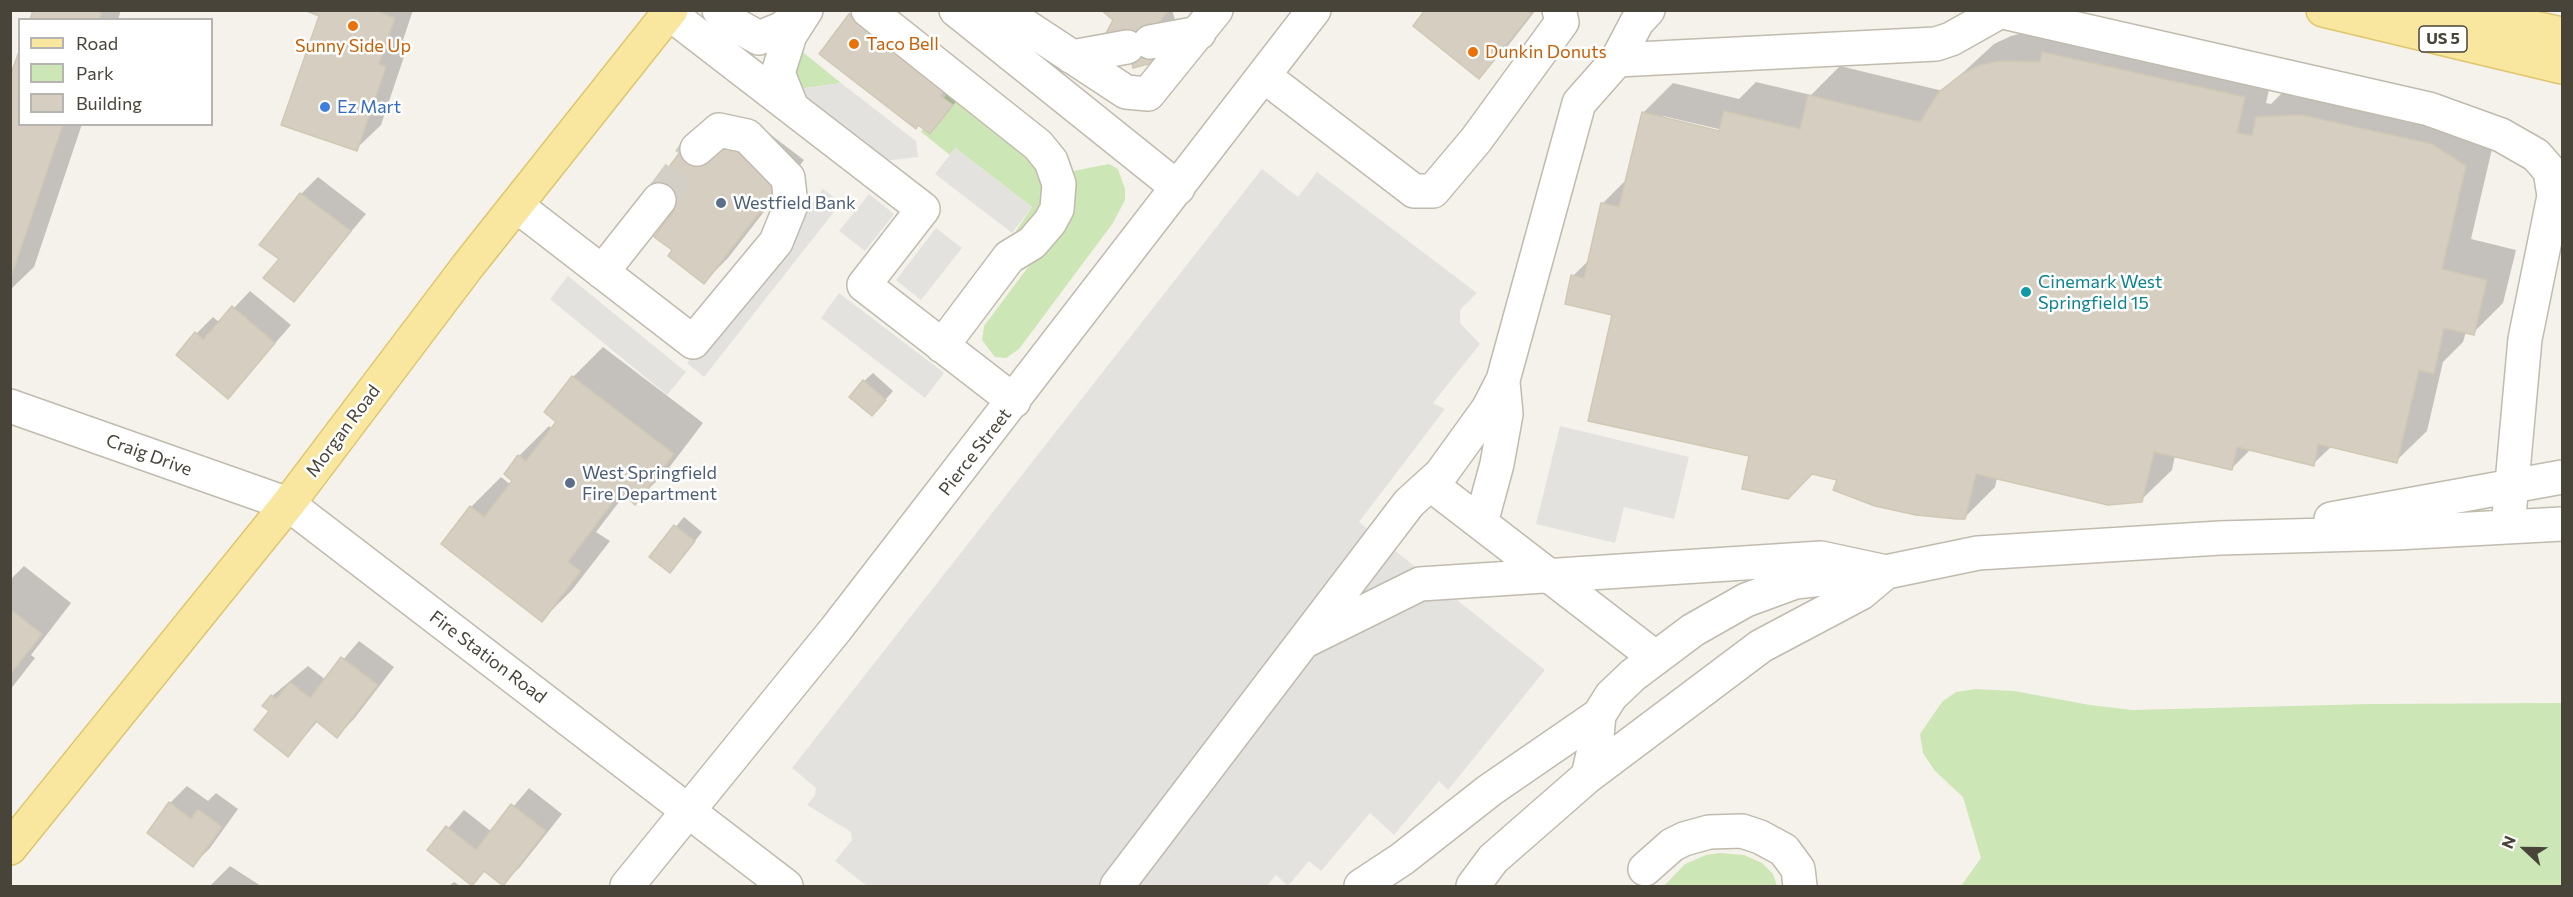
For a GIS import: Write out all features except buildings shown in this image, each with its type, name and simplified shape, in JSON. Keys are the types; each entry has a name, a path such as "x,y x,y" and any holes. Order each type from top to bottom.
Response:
{"main road":[{"name":"US 5","path":"2323,10 2562,67"},
{"name":"Morgan Road","path":"10,848 288,504 517,206 670,12"},
{"path":"2360,20 2469,14 2562,34"}],"street":[{"path":"719,10 734,24 759,38 781,29 804,12"},
{"path":"868,10 1038,145 1051,161 1059,184 1057,209 1032,243 1010,257 942,346"},
{"path":"956,10 1178,188"},
{"path":"1000,10 1126,92 1148,94 1208,22"},
{"name":"Pierce Street","path":"627,886 1014,401 1314,10"},
{"path":"1264,76 1414,191 1433,191 1476,140 1562,22 1559,10"},
{"path":"1117,886 1409,503 1441,474 1488,409 1503,380 1579,103 1617,60 1637,22 1648,10"},
{"path":"1617,60 1936,44 1951,39 1996,11 2429,109 2501,135 2536,155 2550,171 2554,196 2525,339 2508,527"},
{"path":"670,12 923,209 864,285 1014,401"},
{"path":"792,108 778,73 790,35 804,12"},
{"path":"1072,57 1139,45 1208,22"},
{"path":"517,206 693,342 776,242 791,205 788,178 747,136 719,130 697,149"},
{"path":"602,272 659,200"},
{"path":"1481,523 1497,464 1506,414 1503,380"},
{"name":"Craig Drive","path":"10,406 288,504"},
{"path":"2220,538 2562,477"},
{"path":"1430,484 1656,658"},
{"name":"Fire Station Road","path":"288,504 786,886"},
{"path":"1361,886 1402,859 1491,790 1599,715 1611,696 1693,630 1746,600 1795,582 1886,572 1978,553 2220,538 2396,533 2562,524"},
{"path":"1303,642 1420,584 1821,558 1886,572"},
{"path":"1473,886 1493,859 1588,776 1761,646 1861,593 1886,572"},
{"path":"1588,776 1599,715"},
{"path":"1645,870 1672,845 1684,839 1709,831 1742,831 1760,837 1784,850 1798,869 1800,886"}],"green space":[{"path":"799,49 841,83 799,89 791,60"},
{"path":"949,91 1031,157 1044,185 1041,212 1016,236 1016,231 1032,207 955,148 950,155 921,132 923,129 931,134 953,105 944,98"},
{"path":"1109,164 1118,169 1125,189 1125,200 1113,223 1019,349 1006,358 995,357 982,340 984,326 1073,207 1076,192 1073,171"},
{"path":"1976,689 2014,691 2132,710 2371,704 2562,703 2562,886 1961,886 1981,858 1963,797 1935,771 1923,753 1920,734 1942,702 1956,692"},
{"path":"1720,853 1744,855 1762,863 1773,874 1777,886 1664,886 1685,864 1706,855"}],"shaded area":[{"path":"841,83 916,141 918,157 884,161 792,90"},
{"path":"955,148 1032,207 1012,233 935,174"},
{"path":"1262,169 1298,197 1317,172 1477,293 1460,310 1460,323 1480,344 1433,403 1445,409 1359,522 1545,670 1448,790 1439,781 1394,835 1370,813 1321,871 1309,861 1288,886 1276,875 1267,886 867,886 835,861 852,840 851,832 807,805 815,795 816,788 792,768"},
{"path":"823,189 841,203 704,377 687,363"},
{"path":"869,194 894,214 865,251 839,231"},
{"path":"936,228 962,248 921,300 896,280"},
{"path":"568,276 686,372 667,395 550,299"},
{"path":"839,293 944,373 925,398 821,318"},
{"path":"1560,426 1689,457 1674,519 1624,507 1615,543 1536,524"}],"tunnel":[{"path":"659,200 697,149"}],"place":[{"name":"Sunny Side Up","path":"353,26"},
{"name":"Taco Bell","path":"854,44"},
{"name":"Dunkin Donuts","path":"1473,52"},
{"name":"Ez Mart","path":"325,107"},
{"name":"Westfield Bank","path":"721,203"},
{"name":"Cinemark West Springfield 15","path":"2026,292"},
{"name":"West Springfield Fire Department","path":"570,483"}]}
